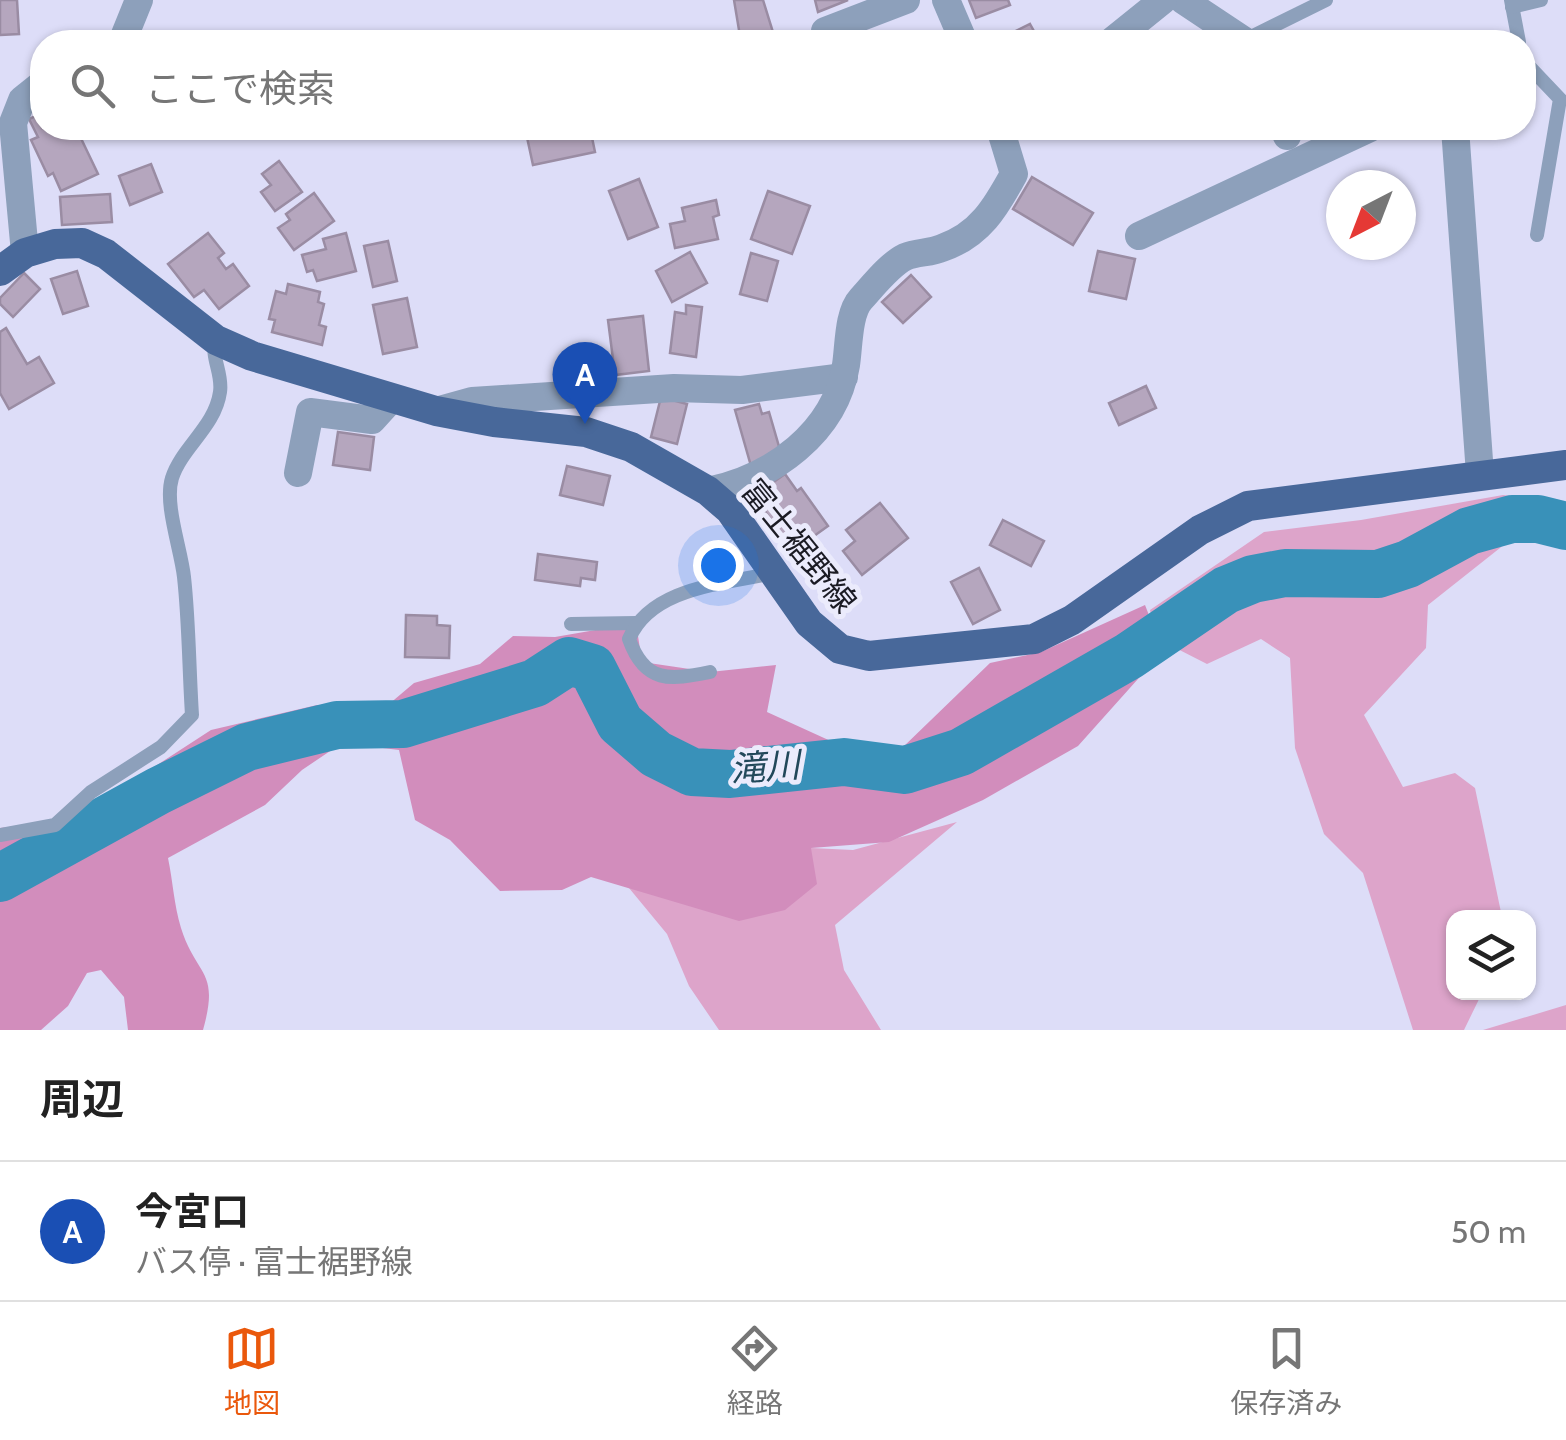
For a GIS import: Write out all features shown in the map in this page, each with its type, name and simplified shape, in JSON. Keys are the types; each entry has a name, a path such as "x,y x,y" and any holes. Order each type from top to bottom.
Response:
{"main road":[{"name":"富士裾野線","path":"13,261 55,244 82,243 106,254 216,340 252,356 436,411 586,432 631,448 708,492 730,510 809,623 840,649 870,656 1034,639 1072,620 1200,530 1248,506 1566,465"}],"street":[{"path":"127,30 138,0"},
{"path":"828,30 906,0"},
{"path":"946,0 959,30"},
{"path":"1126,30 1162,0"},
{"path":"1183,0 1227,30"},
{"path":"13,261 14,122 22,100 30,94"},
{"path":"708,492 742,484 784,459 826,420 844,378 856,304 904,257 939,250 959,241 993,214 1014,174 1004,140"},
{"path":"1139,236 1344,140"},
{"path":"1456,140 1480,474"},
{"path":"0,230 13,261"},
{"path":"436,411 472,401 674,388 742,390 844,378"},
{"path":"298,472 310,412 372,420 392,398"}],"lane":[{"path":"1268,30 1326,0"},
{"path":"1516,30 1511,4 1541,0"},
{"path":"1536,73 1563,99 1537,235"},
{"path":"0,834 55,824 91,792 161,748 192,715 184,576 170,495 172,476 213,416 220,392 220,373 213,350 216,340"},
{"path":"710,672 662,678 648,670 629,639 636,623 654,606 696,590 774,573"},
{"path":"571,624 636,623"}],"shaded area":[{"path":"1503,495 1566,502 1566,550 1547,537 1505,544 1428,605 1426,648 1364,715 1403,787 1455,773 1475,788 1501,910 1446,910 1446,1000 1479,1000 1464,1030 1413,1030 1363,873 1324,834 1295,748 1290,658 1261,639 1207,664 1156,638 1150,610 1264,532"},
{"path":"1145,605 1163,651 1078,746 983,800 889,842 811,848 817,884 785,910 739,921 591,877 562,890 500,891 450,840 415,820 399,750 342,743 302,770 265,805 168,858 181,928 208,984 203,1030 128,1030 124,997 101,970 87,973 68,1006 41,1030 0,1030 0,828 74,819 211,730 317,705 388,705 414,683 480,664 513,636 555,637 636,623 642,662 710,672 776,665 767,712 846,748 901,749 990,663 1041,652"},
{"path":"957,822 835,925 844,970 881,1030 719,1030 689,986 667,934 629,888 666,891 811,848 853,850"},
{"path":"1566,1005 1566,1030 1483,1030"}],"building":[{"path":"0,0 17,0 19,34 0,35"},
{"path":"734,0 763,0 772,30 739,30"},
{"path":"815,0 848,0 818,12"},
{"path":"969,0 1008,0 1010,5 976,18"},
{"path":"31,140 82,140 98,174 61,191 53,173 48,176"},
{"path":"528,140 592,140 595,152 533,165"},
{"path":"279,161 302,192 275,211 261,192 271,185 262,174"},
{"path":"151,164 162,192 130,205 119,176"},
{"path":"1032,177 1093,213 1073,245 1013,209"},
{"path":"639,179 658,227 628,239 609,191"},
{"path":"768,191 810,206 792,254 751,239"},
{"path":"314,193 334,221 294,250 278,228 290,220 286,214"},
{"path":"110,194 112,222 62,225 60,197"},
{"path":"716,200 719,215 713,217 718,239 675,248 670,224 685,221 682,208"},
{"path":"208,233 224,253 218,258 226,269 233,264 249,286 219,309 204,290 194,297 168,264"},
{"path":"346,233 356,271 317,281 313,270 307,272 302,255 326,249 323,239"},
{"path":"388,241 397,281 373,287 364,246"},
{"path":"1098,251 1135,259 1126,299 1089,291"},
{"path":"690,252 707,283 672,302 656,271"},
{"path":"751,253 778,261 767,301 740,294"},
{"path":"77,271 88,306 63,314 51,279"},
{"path":"24,273 40,289 13,317 0,304 0,298"},
{"path":"911,275 931,297 903,323 882,302"},
{"path":"288,284 320,292 318,302 324,304 319,325 326,327 322,345 272,332 275,320 269,319 276,291 286,294"},
{"path":"407,298 417,347 383,354 373,305"},
{"path":"686,305 702,307 696,357 670,353 675,312 686,314"},
{"path":"643,316 649,371 615,375 608,320"},
{"path":"6,328 27,364 39,357 54,383 9,409 0,393 0,332"},
{"path":"1146,386 1156,408 1119,425 1109,403"},
{"path":"661,397 687,404 677,444 651,437"},
{"path":"759,404 762,414 769,412 782,457 751,466 735,410"},
{"path":"338,432 374,437 370,470 333,465"},
{"path":"567,466 610,476 603,505 560,495"},
{"path":"785,474 797,491 801,488 828,526 793,551 754,496"},
{"path":"880,503 908,538 862,575 843,551 855,541 846,530"},
{"path":"1003,520 1044,541 1031,566 990,545"},
{"path":"538,554 597,562 595,580 581,578 580,586 535,580"},
{"path":"979,568 1000,610 973,624 951,582"},
{"path":"406,615 437,616 437,625 450,626 449,658 405,657"}],"waterway":[{"name":"滝川","path":"0,878 247,747 337,725 403,724 535,683 569,661 592,668 620,723 656,754 692,772 730,774 844,762 905,770 961,752 1129,656 1226,590 1253,579 1285,573 1378,574 1408,564 1469,531 1512,519 1538,519 1566,526"}],"place":[{"name":"今宮口","path":"585,424"}]}
